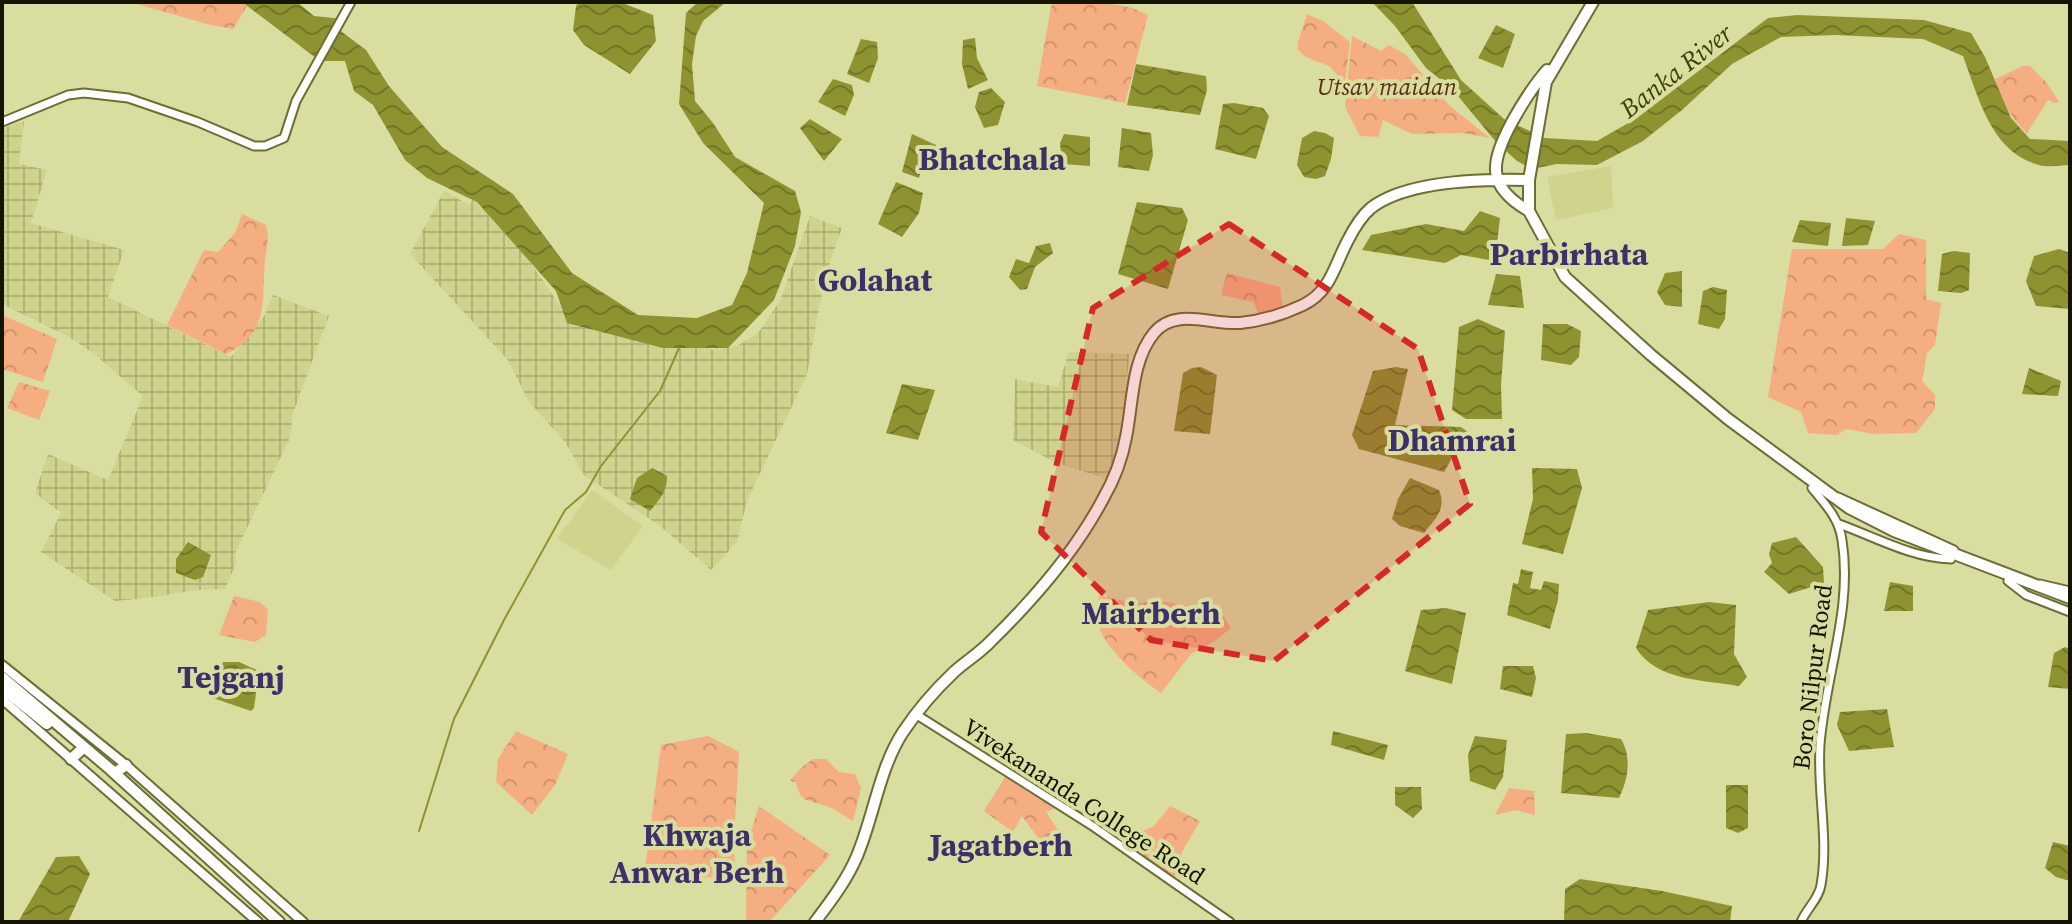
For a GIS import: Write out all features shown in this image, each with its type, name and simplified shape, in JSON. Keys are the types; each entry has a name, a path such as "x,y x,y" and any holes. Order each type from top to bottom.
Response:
{"highway":[{"path":"1593,2 1546,82 1530,175 1529,211 1565,277 1662,365 1832,497 1878,524 2070,598"},
{"path":"1529,211 1509,199 1497,179 1496,158 1520,108 1543,75 1561,58"},
{"path":"815,922 857,856 895,745 953,673 999,633 1072,549 1092,519 1119,466 1138,366 1148,341 1159,328 1183,319 1249,322 1304,304 1327,287 1357,224 1378,203 1428,187 1530,175"},
{"path":"1770,451 1812,488 1864,524 2070,605"},
{"path":"2,677 115,773 279,922"},
{"path":"2,688 270,922"},
{"path":"115,773 126,765"}],"main road":[{"path":"2,665 126,765 303,922"},
{"path":"2,699 76,755 258,922"}],"street":[{"path":"2,122 68,95 110,95 128,98 198,122 254,146 265,146 284,138 296,101 351,2"},
{"name":"Boro Nilpur Road","path":"1801,922 1821,885 1821,734 1844,592 1844,557 1839,524 1812,488"},
{"path":"1839,524 1935,558 1951,559"},
{"path":"2008,581 2026,595 2070,612"},
{"path":"2034,584 2047,584 2070,591"},
{"name":"Vivekananda College Road","path":"917,715 1091,825 1230,922"}],"highlighted area":[{"path":"1229,224 1418,349 1470,504 1274,661 1151,640 1041,532 1093,308"}],"shaded area":[{"path":"24,121 19,164 47,170 31,223 124,250 108,297 231,357 265,315 273,295 329,316 293,413 290,438 235,553 236,563 225,589 115,601 41,552 61,513 35,493 48,454 108,480 143,396 93,353 69,337 2,304 2,128"},
{"path":"1611,166 1613,208 1556,220 1547,177"},
{"path":"444,191 469,205 473,199 494,210 566,314 714,350 737,346 758,333 780,301 810,216 842,228 825,277 807,374 747,501 737,542 711,570 660,526 584,475 565,442 529,402 508,360 410,254"},
{"path":"1069,352 1129,354 1124,423 1108,479 1056,463 1013,440 1015,379 1058,387"},
{"path":"592,490 643,526 611,570 557,539"}],"green space":[{"path":"130,2 241,2 247,6 233,29"},
{"path":"1052,2 1115,4 1148,15 1125,103 1037,86"},
{"path":"1307,14 1323,21 1350,42 1345,83 1329,66 1306,57 1298,50"},
{"name":"Utsav maidan","path":"1352,36 1381,51 1389,45 1405,54 1450,106 1490,138 1463,133 1412,134 1383,120 1378,137 1360,136 1345,107"},
{"path":"2023,66 2030,66 2047,83 2059,102 2048,100 2027,133 2007,109 1995,79"},
{"path":"242,214 266,225 268,239 263,303 257,326 250,336 226,354 167,325 204,250 218,252 235,233"},
{"path":"1899,234 1926,240 1926,299 1941,303 1935,345 1927,353 1922,381 1935,395 1935,409 1916,433 1873,434 1846,429 1837,435 1808,433 1801,412 1768,397 1792,249 1883,249"},
{"path":"1227,273 1280,287 1283,308 1258,313 1254,302 1221,295"},
{"path":"2,315 57,339 43,382 2,369"},
{"path":"19,382 50,391 39,420 7,408"},
{"path":"1099,595 1133,603 1167,602 1221,612 1231,628 1191,654 1161,693 1132,671 1107,642 1097,621"},
{"path":"234,596 260,602 268,610 266,635 255,642 219,635"},
{"path":"516,731 568,754 555,785 532,815 496,782 498,759"},
{"path":"708,736 739,752 735,881 722,877 648,875 645,869 661,745"},
{"path":"813,759 826,759 839,772 855,774 861,788 853,821 831,808 805,799 796,782 790,781"},
{"path":"1007,774 1061,806 1046,812 1060,833 1054,850 1049,853 1022,816 1013,832 984,811"},
{"path":"1509,788 1534,791 1535,815 1515,810 1495,815"},
{"path":"759,806 830,855 769,922 746,922 747,844"},
{"path":"1170,806 1200,821 1182,852 1173,883 1117,843 1154,826"}],"water":[{"path":"242,2 297,2 314,16 343,19 338,29 366,50 389,86 442,147 513,194 572,273 638,315 697,318 732,305 747,273 764,203 703,143 679,104 686,13 698,2 726,2 703,21 696,36 692,64 695,101 735,157 795,191 801,212 795,246 774,300 728,348 663,348 567,323 556,291 477,202 427,178 405,160 373,105 354,91 345,61 320,61"},
{"path":"580,2 620,2 653,15 656,41 630,74 584,45 573,30 576,6"},
{"path":"1372,2 1412,2 1461,80 1504,119 1545,138 1597,141 1637,118 1768,18 1797,15 1924,20 1971,33 1985,57 2011,118 2030,139 2070,141 2070,165 2039,165 2009,149 1981,105 1963,56 1923,39 1835,35 1781,37 1732,64 1643,141 1597,165 1557,164 1532,169 1517,161 1496,142 1453,90 1426,68 1395,26"},
{"path":"1496,25 1515,34 1503,68 1478,58"},
{"path":"975,38 977,58 988,80 968,89 962,64 963,40"},
{"path":"861,39 877,42 878,58 869,83 847,74"},
{"path":"1136,64 1206,76 1207,90 1200,115 1127,105"},
{"path":"833,79 852,85 854,95 845,116 818,102"},
{"path":"991,88 1005,102 998,125 984,128 975,107 979,92"},
{"path":"1223,104 1263,108 1269,116 1256,159 1215,149"},
{"path":"810,119 842,139 824,161 800,128"},
{"path":"1122,128 1151,133 1153,155 1149,171 1118,167"},
{"path":"1314,131 1334,138 1325,176 1316,179 1304,177 1297,165 1302,138"},
{"path":"912,134 936,145 932,154 925,157 919,178 902,172"},
{"path":"1064,134 1090,137 1090,166 1062,164 1060,143"},
{"path":"896,182 923,193 919,213 902,237 878,224"},
{"path":"1137,202 1182,208 1188,220 1168,289 1118,274"},
{"path":"1480,211 1500,218 1495,261 1461,255 1445,263 1362,250 1371,235 1426,224 1464,231"},
{"path":"1846,218 1875,221 1868,245 1842,246"},
{"path":"1800,220 1831,223 1828,246 1792,242"},
{"path":"1050,243 1053,253 1035,267 1027,289 1020,290 1009,277 1016,259 1029,263 1036,246"},
{"path":"2059,249 2070,253 2070,309 2036,306 2026,281 2034,256"},
{"path":"1954,251 1970,253 1969,290 1961,293 1938,291 1942,254"},
{"path":"1682,271 1682,307 1665,305 1657,292 1665,273"},
{"path":"1496,274 1520,276 1524,308 1488,305"},
{"path":"1713,287 1727,290 1725,319 1719,329 1698,324 1703,291"},
{"path":"1478,319 1505,331 1502,419 1466,419 1452,410 1459,327"},
{"path":"1543,324 1567,324 1581,331 1579,357 1571,365 1541,360"},
{"path":"1201,367 1217,375 1210,434 1174,431 1183,373"},
{"path":"1396,367 1408,369 1395,425 1461,427 1468,432 1469,442 1459,446 1444,472 1359,449 1352,435 1373,371"},
{"path":"2029,368 2061,381 2058,396 2022,394"},
{"path":"902,384 935,390 918,440 886,433"},
{"path":"652,468 667,476 667,482 660,499 650,511 630,499 637,478"},
{"path":"1532,468 1577,469 1582,488 1563,554 1522,544 1533,499"},
{"path":"1410,478 1439,490 1441,497 1439,513 1424,533 1400,526 1392,519 1398,499"},
{"path":"1796,537 1823,567 1824,583 1789,594 1764,572 1772,563 1769,554 1772,543"},
{"path":"188,542 211,555 203,577 195,580 176,573 176,559"},
{"path":"1521,569 1533,572 1530,588 1541,590 1544,581 1559,584 1550,629 1507,615 1513,583 1518,584"},
{"path":"1890,582 1913,586 1913,611 1884,611"},
{"path":"1709,602 1736,605 1734,654 1747,677 1739,686 1668,673 1645,659 1636,648 1648,610"},
{"path":"1446,608 1466,613 1452,684 1405,671 1421,610"},
{"path":"2065,647 2070,649 2070,689 2048,687 2054,653"},
{"path":"223,662 239,662 259,671 251,711 213,698"},
{"path":"1503,666 1533,666 1536,678 1532,697 1500,689"},
{"path":"1887,709 1894,747 1849,751 1837,725 1840,712"},
{"path":"1333,731 1388,745 1384,760 1331,745"},
{"path":"1586,733 1621,739 1627,753 1628,768 1619,798 1561,793 1566,734"},
{"path":"1475,736 1507,740 1503,777 1495,790 1470,781 1468,755"},
{"path":"1726,785 1748,785 1748,828 1738,833 1726,828"},
{"path":"1395,787 1421,787 1422,809 1413,818 1395,805"},
{"path":"2053,842 2070,846 2070,881 2056,877 2045,868"},
{"path":"79,856 90,874 68,922 18,922 56,857"},
{"path":"1580,879 1662,891 1732,906 1730,922 1564,922 1565,889"}],"waterway":[{"path":"419,831 454,719 504,620 565,510 586,492 601,466 660,391 679,348"}],"district":[{"name":"Bhatchala","path":"992,159"},
{"name":"Parbirhata","path":"1569,254"},
{"name":"Golahat","path":"875,280"},
{"name":"Dhamrai","path":"1452,440"},
{"name":"Mairberh","path":"1151,613"},
{"name":"Tejganj","path":"231,677"},
{"name":"Jagatberh","path":"1001,845"},
{"name":"Khwaja Anwar Berh","path":"697,854"}],"water label":[{"name":"Banka River","path":"1676,71"}]}
